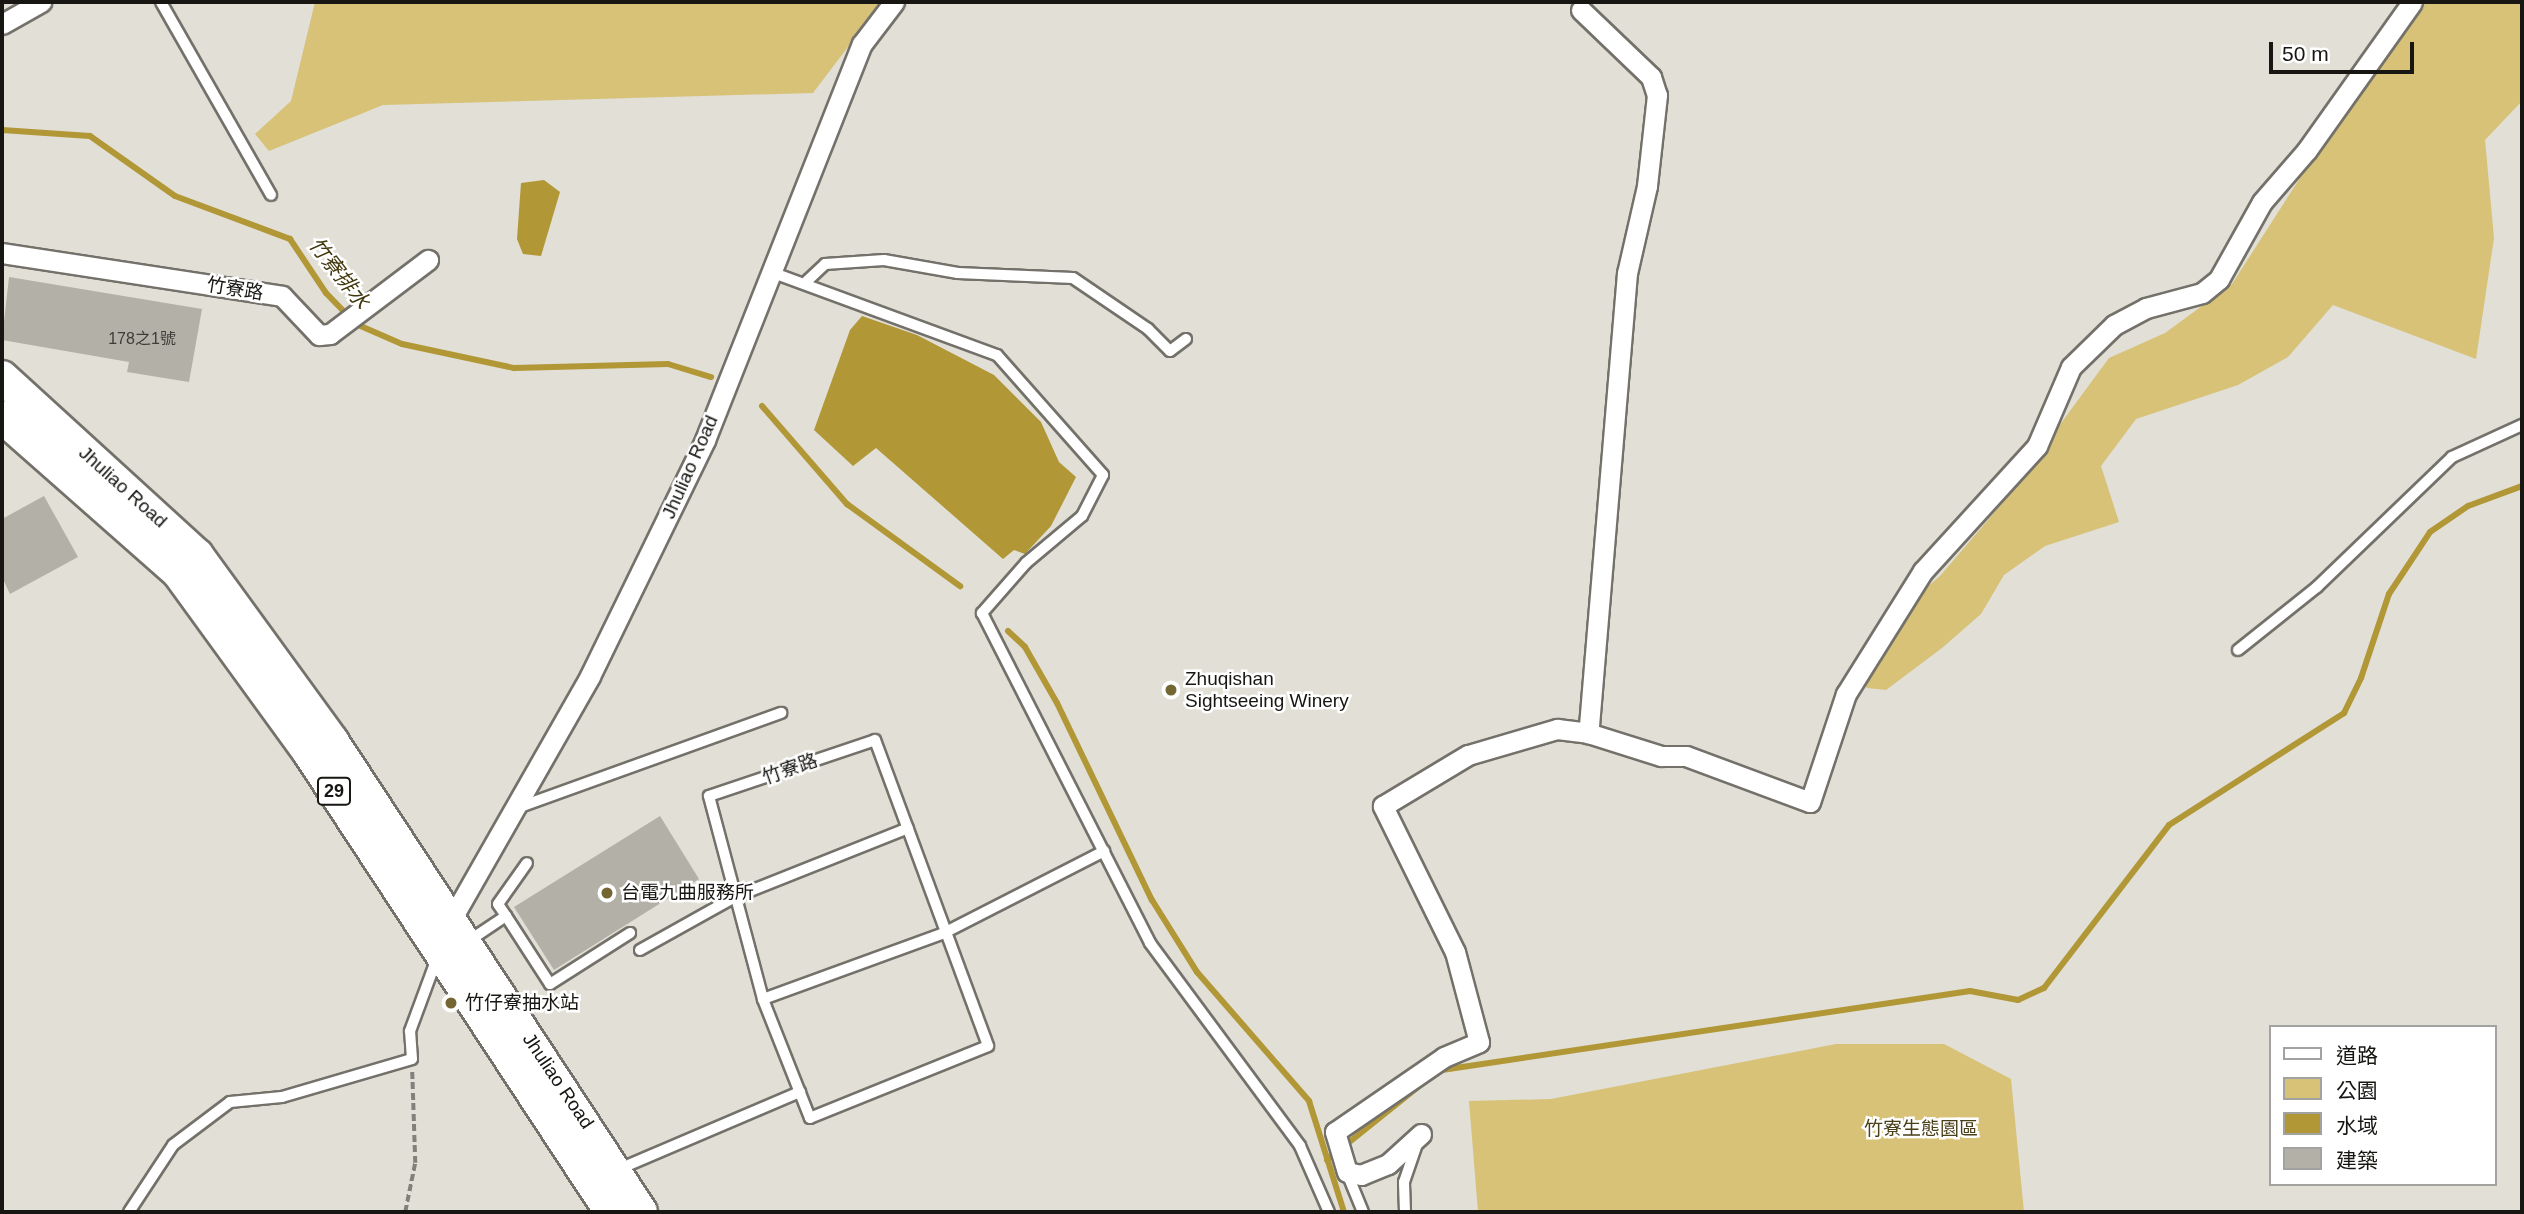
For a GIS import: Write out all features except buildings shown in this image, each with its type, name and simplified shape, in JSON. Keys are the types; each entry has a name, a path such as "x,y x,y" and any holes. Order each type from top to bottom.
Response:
{"main road":[{"name":"Jhuliao Road","path":"2,377 197,555 450,916 453,949"},
{"name":"Jhuliao Road","path":"2,417 178,572 453,949 607,1189 641,1212"}],"street":[{"path":"2,24 41,2"},
{"name":"Jhuliao Road","path":"450,916 517,808 590,676 705,440 862,44 894,2"},
{"path":"1421,1134 1388,1164 1361,1175 1346,1172 1335,1132 1444,1057 1479,1042 1455,952 1384,806 1468,755 1557,729 1588,733 1661,756 1686,756 1810,802 1846,694 1923,571 2038,446 2071,367 2114,325 2146,308 2202,293 2218,279 2262,202 2307,150 2412,2"},
{"path":"1581,10 1651,77 1657,95 1647,186 1627,273 1588,733"},
{"name":"竹寮路","path":"2,253 282,296 318,335 330,334 428,260"}],"lane":[{"path":"161,2 271,195"},
{"path":"807,281 825,264 872,260 958,273 1073,278 1148,329 1170,351 1186,339"},
{"path":"771,272 807,281 997,355 1103,475 1082,516 1027,563 982,613 1150,943 1300,1146 1329,1212"},
{"path":"2238,650 2317,587 2452,457 2522,425"},
{"path":"517,808 637,769 682,744 781,713"},
{"name":"竹寮路","path":"875,740 944,933 988,1046 810,1118 763,999 736,897 709,796 875,740"},
{"path":"640,950 736,897 908,828"},
{"path":"763,999 944,933 1104,851"},
{"path":"527,863 498,904 550,984 630,933"},
{"path":"129,1212 173,1145 230,1102 282,1097 412,1059 410,1031 453,949 506,916"},
{"path":"607,1189 800,1091"},
{"path":"1405,1212 1404,1182 1421,1134"},
{"path":"1346,1172 1363,1212"}],"path":[{"path":"405,1212 415,1163 412,1059"}],"green space":[{"path":"315,2 882,2 813,93 383,105 269,151 255,134 291,101"},
{"path":"2413,2 2522,2 2522,101 2485,140 2494,238 2476,359 2333,305 2288,357 2238,385 2136,419 2101,466 2119,522 2045,546 2004,575 1981,614 1942,648 1886,690 1867,688 1858,674 1887,621 1940,576 2000,506 2109,358 2165,333 2232,284"},
{"name":"竹寮生態園區","path":"1836,1044 1944,1044 2011,1079 2024,1212 1478,1212 1469,1101 1551,1099"}],"water":[{"path":"544,180 560,192 541,256 523,254 517,239 521,183"},
{"path":"862,316 917,335 994,375 1041,422 1059,462 1076,477 1051,526 1025,554 1014,550 1003,559 876,448 853,466 814,430 850,330"}],"waterway":[{"name":"竹寮排水","path":"2,130 90,136 175,196 290,239 326,293 356,324 402,344 514,368 668,364 711,377"},
{"path":"762,406 847,504 960,586"},
{"path":"1442,1070 1970,991 2018,1000 2044,988 2169,825 2344,713 2361,678 2389,594 2430,532 2468,506 2522,486"},
{"path":"1008,631 1025,647 1057,703 1152,900 1197,972 1309,1101 1344,1212"},
{"path":"1327,1160 1424,1082"}],"place":[{"name":"Zhuqishan Sightseeing Winery","path":"1171,690"},
{"name":"台電九曲服務所","path":"607,893"},
{"name":"竹仔寮抽水站","path":"451,1003"}]}
